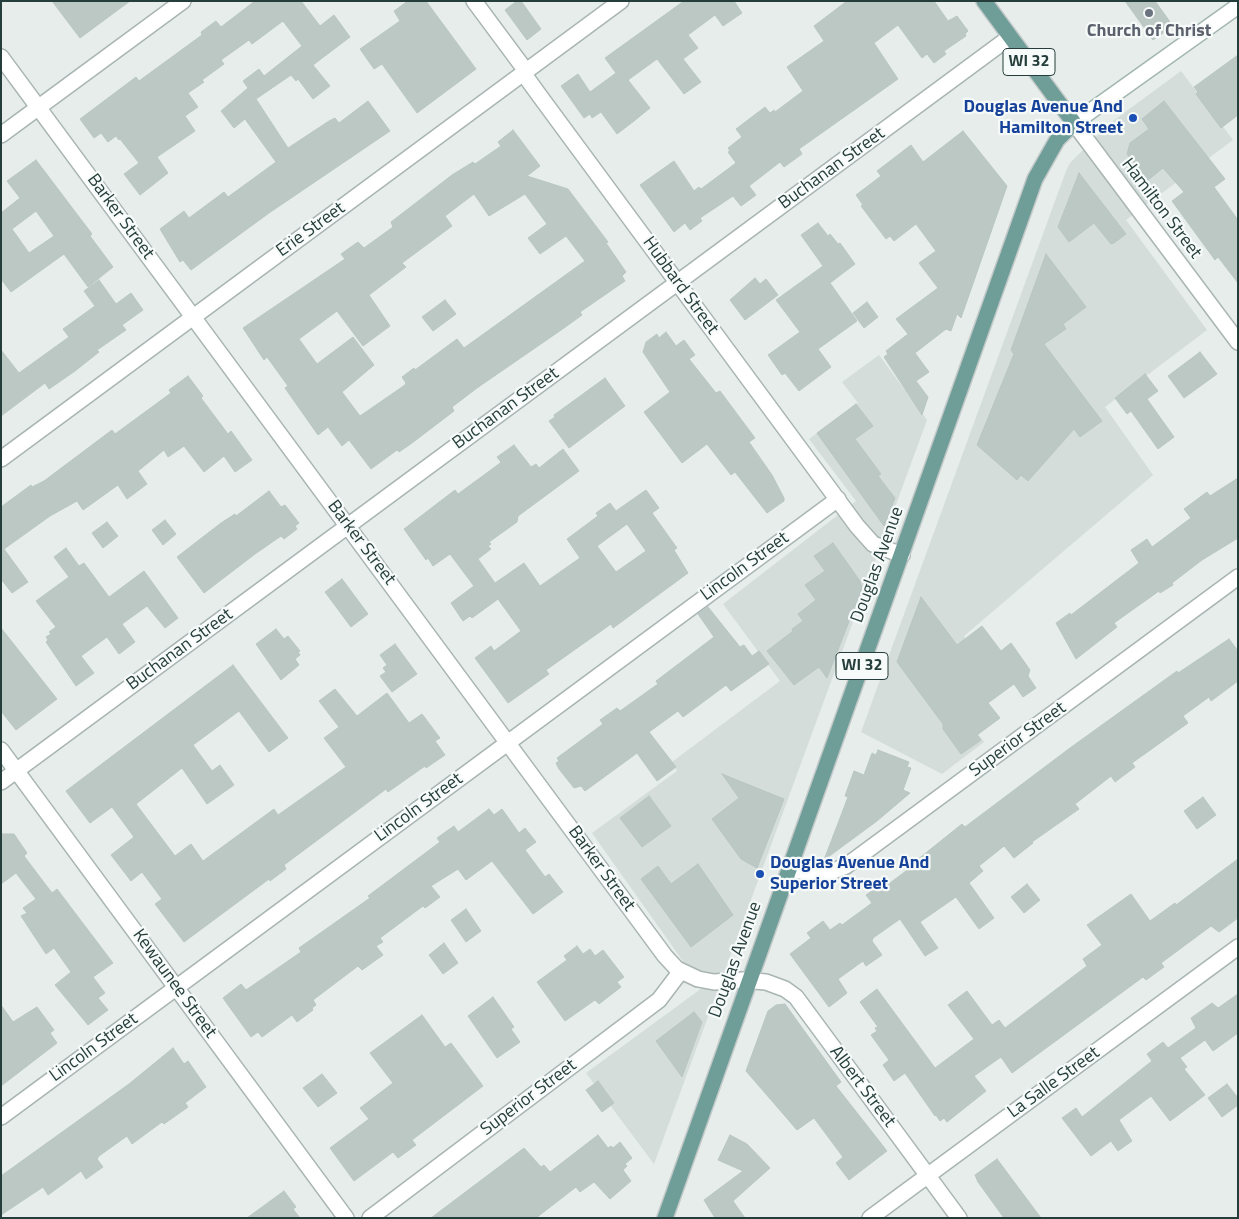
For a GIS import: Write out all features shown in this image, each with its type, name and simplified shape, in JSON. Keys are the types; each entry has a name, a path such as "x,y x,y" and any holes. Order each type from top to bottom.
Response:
{"main road":[{"name":"Hamilton Street","path":"984,1 1074,123"},
{"name":"Douglas Avenue","path":"665,1218 748,980 902,555 1035,179 1056,140 1074,123"}],"street":[{"path":"1,136 183,1"},
{"name":"Hubbard Street","path":"474,1 526,72 530,83 838,499 873,544 902,555"},
{"name":"Erie Street","path":"1,459 620,1"},
{"name":"Douglas Avenue","path":"1074,123 1238,6"},
{"name":"Buchanan Street","path":"1,782 1010,37"},
{"name":"Barker Street","path":"1,57 665,956 681,971 698,979 714,982 748,980"},
{"name":"Hamilton Street","path":"1074,123 1238,342"},
{"name":"Lincoln Street","path":"1,1116 838,499"},
{"name":"Superior Street","path":"789,869 826,874 846,866 1238,578"},
{"name":"Kewaunee Street","path":"1,750 346,1218"},
{"name":"La Salle Street","path":"870,1218 1238,947"},
{"name":"Superior Street","path":"370,1218 659,1000 681,971"},
{"name":"Albert Street","path":"748,980 776,985 799,1000 959,1218"}],"shaded area":[{"path":"1181,71 1233,140 1126,220 1207,330 1105,407 1153,475 964,636 985,665 948,694 984,742 942,774 861,732 1066,171 1070,163 1109,124"},
{"path":"879,355 927,420 654,1164 586,1073 702,988 592,833 677,771 672,762 780,681 723,604 856,501 809,439 858,403 842,382"}],"building":[{"path":"52,1 130,1 80,38"},
{"path":"255,1 301,1 320,26 334,15 350,37 313,65 330,86 313,99 298,79 296,81 291,75 256,99 288,148 335,118 339,123 368,101 390,131 269,213 191,270 183,260 180,262 160,229 184,211 189,218 224,192 228,197 276,162 245,119 234,128 221,111 248,88 243,81 259,69 264,76 302,46 283,21 252,44 249,40 221,60 224,64 188,93 198,107 185,116 195,131 157,157 168,173 140,195 124,174 139,163 116,136 108,142 101,133 94,138 80,119 136,77 139,81 202,35 201,32 216,21 221,27"},
{"path":"408,1 426,1 476,69 417,113 382,64 374,69 360,49 400,21 394,11"},
{"path":"517,1 521,1 541,29 527,40 505,10"},
{"path":"684,1 734,1 742,13 723,26 715,15 688,35 698,48 683,59 701,82 684,94 657,59 628,80 650,108 634,121 617,134 601,112 592,118 590,114 584,118 561,86 578,74 590,92 616,73 605,58"},
{"path":"847,1 934,1 948,21 957,16 968,31 965,34 966,36 944,51 946,54 934,63 927,54 922,58 898,25 874,43 898,79 799,149 802,154 784,167 780,162 749,186 756,195 741,206 733,196 700,218 702,221 690,230 685,223 674,232 640,185 674,161 694,191 699,187 701,189 736,163 728,152 730,151 728,148 742,137 736,129 765,107 770,113 774,110 775,112 803,91 787,67 824,41 814,26"},
{"name":"Church of Christ","path":"1125,1 1155,1 1173,26 1153,40"},
{"path":"1238,55 1238,115 1221,128 1196,94 1198,92 1194,87"},
{"path":"1164,101 1225,179 1214,187 1238,220 1238,283 1218,257 1215,260 1172,201 1184,192 1163,168 1148,180 1127,154 1130,143 1149,129 1142,119"},
{"path":"513,130 540,166 527,176 568,189 608,242 606,243 626,272 622,276 625,281 580,312 582,315 452,407 454,411 412,443 399,452 397,450 371,469 349,440 342,446 328,427 318,435 285,388 288,386 267,357 264,360 243,328 345,259 341,254 358,242 364,248 393,227 391,222 452,175 473,162 475,164 501,146 498,142","holes":["474,194 489,216 525,194 547,224 528,238 540,254 566,236 585,261 464,348 457,339 415,370 414,368 402,377 406,383 405,385 360,416 342,392 374,365 353,337 317,364 299,339 337,311 363,346 390,326 369,295 406,267 402,263 452,226 445,216"]},
{"path":"963,131 1007,186 961,318 957,314 951,331 946,329 915,353 929,372 916,381 928,397 922,415 884,357 888,354 886,351 908,334 896,319 938,288 919,263 936,251 916,224 894,241 890,236 886,239 861,206 863,205 856,195 881,176 877,171 911,145 923,162"},
{"path":"36,160 92,234 90,236 113,267 88,287 64,254 11,292 1,279 1,213 20,198 7,181","holes":["36,211 54,236 29,253 12,229"]},
{"path":"1079,173 1126,234 1114,243 1111,244 1094,223 1069,242 1058,227"},
{"path":"818,223 828,236 830,234 838,244 840,243 855,264 830,283 857,321 818,349 831,367 799,391 785,373 782,375 768,355 800,332 776,300 823,266 801,235"},
{"path":"1046,254 1086,307 1063,324 1066,329 1044,344 1102,421 1080,437 1074,429 1028,481 1021,475 1017,480 977,445 1014,354 1011,350"},
{"path":"755,278 760,284 766,279 778,295 745,320 730,300"},
{"path":"99,280 116,304 131,293 143,310 122,325 126,330 97,350 99,352 75,371 49,389 45,383 1,416 1,350 19,373 69,337 63,329 95,306 84,291"},
{"path":"445,300 456,314 433,331 422,317"},
{"path":"867,302 878,317 864,328 853,313"},
{"path":"666,332 676,346 684,340 695,355 689,359 716,393 720,391 755,438 749,442 772,475 784,498 784,501 767,513 735,472 731,475 707,444 682,463 644,412 670,392 643,352 646,342 657,334 659,338"},
{"path":"1200,352 1217,374 1184,398 1168,376"},
{"path":"1145,374 1158,391 1147,399 1174,437 1158,449 1131,411 1127,414 1115,398"},
{"path":"188,376 203,396 201,398 228,434 231,431 252,460 235,472 224,456 204,472 184,446 168,457 164,450 138,471 147,484 127,499 118,485 83,510 77,501 50,516 4,549 28,582 12,593 1,579 1,507 31,485 32,487 44,481 112,430 115,434 171,393 169,390"},
{"path":"605,378 625,406 569,448 549,421 555,417 554,415"},
{"path":"856,404 873,426 855,439 881,474 878,476 895,498 884,526 817,433"},
{"path":"514,445 531,467 536,464 539,468 563,449 579,471 518,516 517,522 489,542 491,544 488,546 491,549 478,559 495,583 524,563 540,586 580,558 567,539 598,516 596,513 610,503 616,511 646,490 659,508 652,513 677,548 674,550 688,573 613,628 611,624 546,670 549,674 508,703 475,658 491,646 494,651 521,631 498,599 472,618 470,616 463,621 451,603 474,586 450,554 433,566 428,558 426,560 404,529 455,490 458,494 499,464 501,462 497,457","holes":["627,524 646,551 616,572 597,546"]},
{"path":"1238,478 1238,538 1202,560 1172,583 1173,585 1160,593 1159,591 1114,623 1117,627 1076,659 1056,623 1070,613 1071,615 1139,563 1131,550 1147,539 1152,547 1191,518 1184,509 1207,492 1210,496"},
{"path":"269,491 281,507 285,505 299,523 295,526 297,529 284,539 281,536 204,593 177,557 221,523 235,514 236,516"},
{"path":"165,520 176,534 163,545 152,530"},
{"path":"107,522 118,536 103,548 92,533"},
{"path":"833,543 860,581 862,588 827,678 819,667 794,685 767,651 803,621 798,614 816,600 805,585 825,571 814,556"},
{"path":"66,548 79,566 84,563 109,597 144,571 178,618 165,628 147,606 122,624 135,642 119,654 107,637 81,656 94,673 76,686 46,642 48,640 46,637 51,634 49,632 56,627 36,601 69,577 54,557"},
{"path":"342,579 368,614 351,627 325,592"},
{"path":"921,597 957,645 982,626 1001,651 1011,643 1030,670 1028,676 1036,688 1023,697 1014,684 988,703 1000,718 977,735 981,740 961,754 943,729 943,724 897,662"},
{"path":"708,607 740,647 744,645 752,656 759,651 769,664 731,691 726,685 683,717 678,711 649,732 676,767 657,781 637,753 585,791 581,786 574,788 559,769 556,763 559,761 557,758 603,724 600,720 617,708 620,711 658,684 656,681 714,637 698,614"},
{"path":"1,628 57,699 16,730 1,711"},
{"path":"276,629 284,639 288,636 300,651 298,652 300,655 295,659 299,665 281,680 256,644"},
{"path":"1229,639 1238,651 1238,681 1211,701 1209,697 1183,716 1188,723 1132,763 1135,767 1115,782 1111,776 1075,804 1079,809 1032,842 1014,858 1004,846 979,866 983,871 969,883 994,918 979,929 956,897 920,922 938,948 925,956 900,919 873,938 872,941 882,955 866,966 863,961 838,979 847,993 829,1007 790,954 811,938 807,933 823,921 830,930 840,923 842,925 872,903 866,895 883,883 886,886 918,862 917,860 962,824 965,827 1177,671 1178,673"},
{"path":"395,644 417,674 392,692 380,676 386,672 383,668 387,665 380,655"},
{"path":"233,665 288,738 269,752 239,711 193,745 212,771 220,765 234,785 207,804 182,768 136,804 175,856 191,844 203,861 274,809 278,815 346,767 324,738 339,727 319,701 335,689 357,716 387,693 409,723 422,714 440,738 435,741 445,755 426,768 425,766 388,792 386,789 284,865 286,869 270,881 269,879 184,942 155,904 162,899 142,872 131,881 111,855 134,837 112,807 90,823 66,791"},
{"path":"878,750 909,762 907,767 911,768 903,790 910,793 877,821 824,860 848,797 845,796 854,771 864,775 872,753 876,755"},
{"path":"722,774 784,799 757,868 741,859 712,819 739,798"},
{"path":"649,796 671,826 642,847 620,818"},
{"path":"1203,797 1216,815 1197,829 1184,811"},
{"path":"489,809 494,815 502,809 519,833 525,828 536,842 525,850 545,877 549,874 563,892 533,914 492,861 466,880 458,869 431,886 440,897 425,908 423,906 380,938 383,942 376,946 383,955 362,970 358,966 313,1000 316,1005 312,1008 313,1010 297,1022 292,1015 262,1037 258,1032 251,1037 223,998 241,984 246,990 301,952 299,948 370,898 368,896 440,842 437,838 454,826 458,832"},
{"path":"1,834 14,834 27,853 24,856 52,893 57,889 113,963 93,977 105,993 98,998 108,1010 88,1025 55,985 71,972 54,948 46,954 21,916 27,913 23,908 36,899 16,873 1,884"},
{"path":"1238,859 1238,918 1219,932 1211,926 1161,963 1164,967 1146,980 1143,977 1012,1073 1001,1057 974,1076 986,1091 947,1122 944,1118 940,1121 935,1116 905,1073 894,1081 883,1065 889,1060 871,1035 877,1031 875,1028 878,1027 860,1002 877,989 935,1068 974,1039 948,1005 967,991 992,1025 999,1020 1005,1028 1087,966 1083,959 1102,945 1087,925 1131,894 1150,921 1175,903 1176,905"},
{"path":"698,864 733,915 691,947 641,879 658,866 671,884"},
{"path":"1027,884 1040,900 1024,913 1011,897"},
{"path":"466,909 481,931 466,942 451,920"},
{"path":"444,943 458,963 443,974 429,955"},
{"path":"577,946 583,954 590,949 595,956 603,950 624,977 617,982 621,987 599,1004 595,1000 565,1021 537,982 567,960 564,956"},
{"path":"1238,994 1238,1033 1213,1051 1205,1040 1180,1058 1187,1067 1184,1069 1205,1095 1170,1121 1151,1096 1119,1120 1132,1141 1118,1151 1111,1141 1091,1156 1062,1118 1076,1108 1082,1117 1152,1061 1147,1054 1163,1042 1168,1048 1196,1028 1191,1018 1212,1003 1218,1008"},
{"path":"493,997 514,1027 511,1029 520,1042 497,1058 468,1016"},
{"path":"785,1004 841,1082 836,1086 887,1151 849,1180 836,1163 843,1157 814,1118 797,1130 746,1071 768,1011 776,1005"},
{"path":"1,1005 13,1022 37,1007 54,1030 50,1033 57,1043 1,1086"},
{"path":"694,1012 702,1022 682,1077 656,1041"},
{"path":"422,1015 445,1047 451,1043 483,1086 412,1140 416,1145 398,1158 393,1152 354,1181 330,1148 369,1119 360,1108 393,1083 370,1053"},
{"path":"173,1048 184,1064 188,1061 206,1087 185,1103 188,1107 164,1124 162,1122 132,1144 127,1136 99,1156 97,1159 103,1167 86,1179 81,1171 48,1195 43,1187 1,1215 1,1176 129,1084"},
{"path":"322,1074 337,1093 318,1107 303,1088"},
{"path":"598,1081 614,1103 602,1112 586,1090"},
{"path":"1227,1084 1238,1098 1238,1105 1222,1117 1208,1098"},
{"path":"598,1135 608,1148 611,1146 613,1148 620,1142 632,1158 625,1164 627,1166 623,1170 631,1181 610,1199 594,1182 580,1192 576,1187 536,1218 431,1218 524,1148 541,1167 544,1165 550,1172"},
{"path":"730,1135 747,1144 770,1168 733,1201 745,1218 715,1218 704,1200 743,1171 718,1160"},
{"path":"997,1159 1041,1218 1004,1218 975,1175"},
{"path":"284,1191 296,1207 293,1209 300,1218 247,1218"}],"place":[{"name":"Church of Christ","path":"1149,13"},
{"name":"Douglas Avenue And Hamilton Street","path":"1133,118"},
{"name":"Douglas Avenue And Superior Street","path":"760,874"}]}
